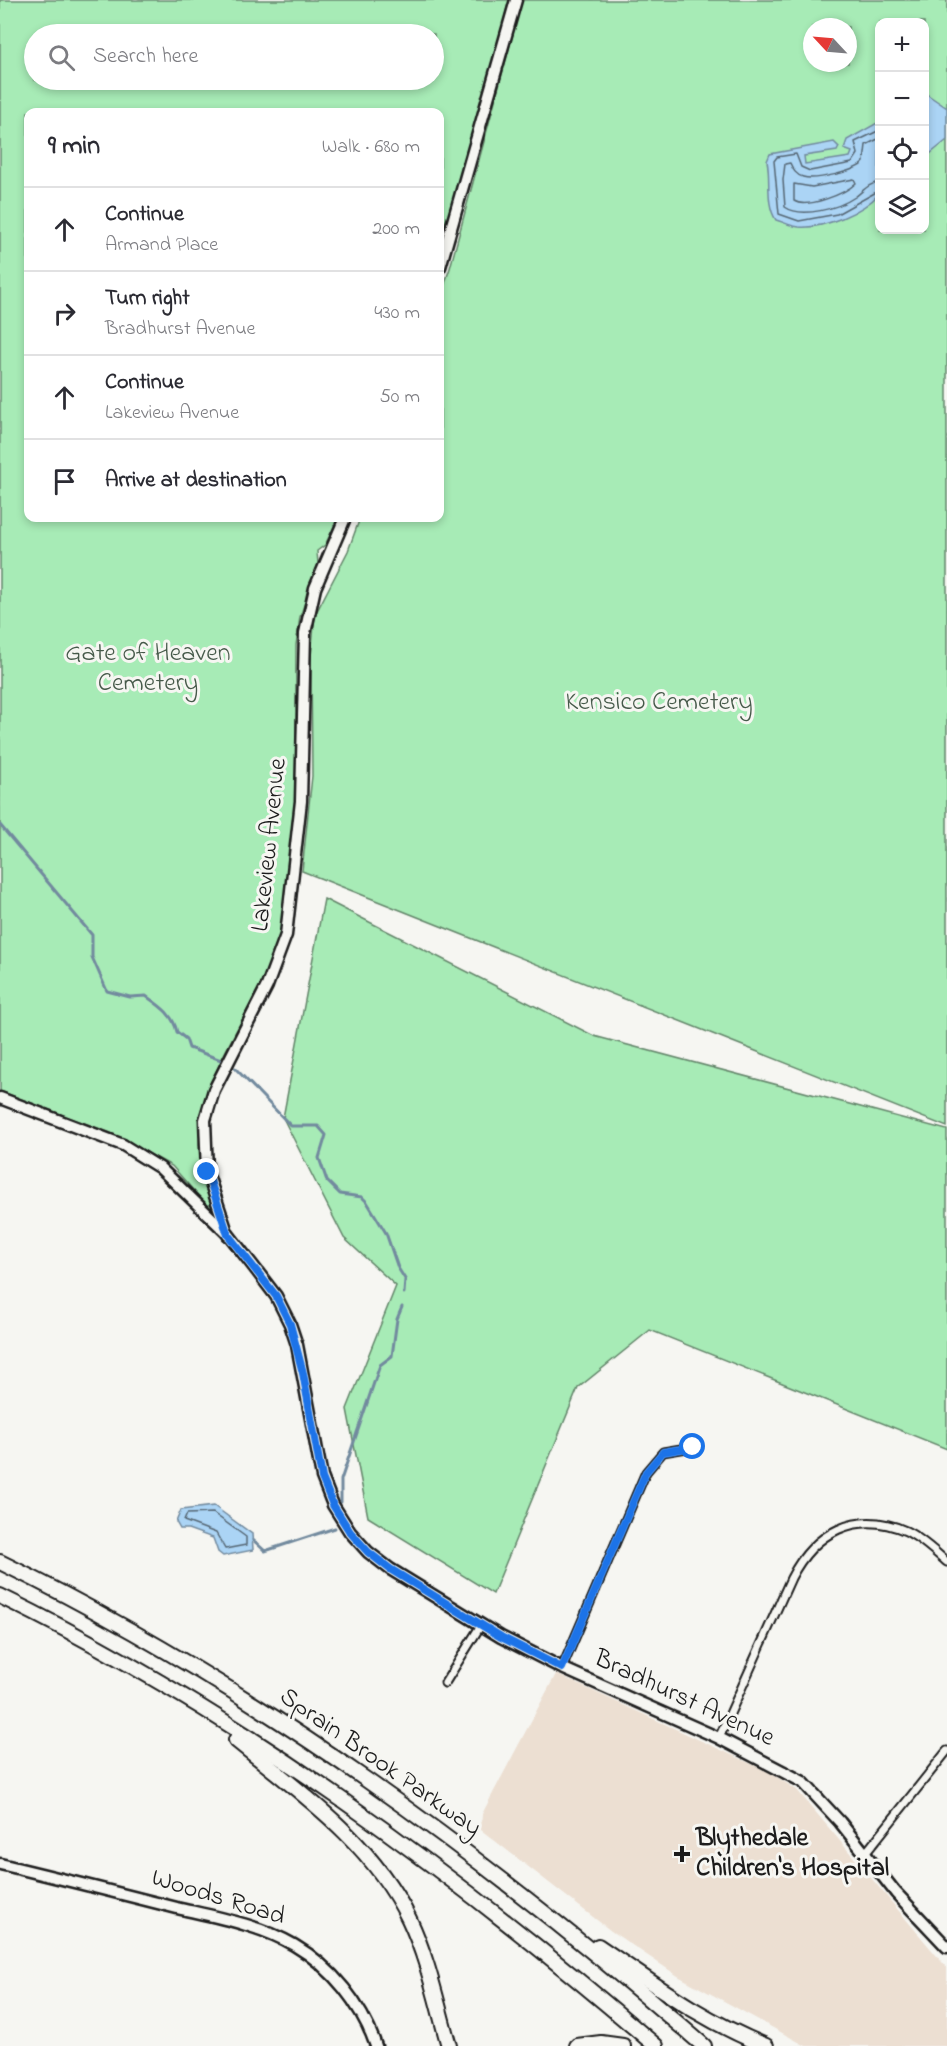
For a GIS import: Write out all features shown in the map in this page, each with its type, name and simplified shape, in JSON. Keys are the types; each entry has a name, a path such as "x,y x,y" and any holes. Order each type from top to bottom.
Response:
{"highway":[{"name":"Sprain Brook Parkway","path":"0,1562 111,1618 220,1683 353,1771 485,1867 603,1960 704,2046"},
{"name":"Sprain Brook Parkway","path":"0,1596 103,1650 188,1701 323,1789 455,1883 564,1968 656,2046"},
{"path":"188,1701 342,1828 375,1863 394,1891 415,1932 449,2046"},
{"path":"485,1867 675,2001 716,2025 766,2046"},
{"path":"577,2046 601,2043 623,2046"}],"street":[{"path":"444,253 516,0"},
{"name":"Lakeview Avenue","path":"228,1235 207,1172 205,1120 214,1090 267,986 286,935 301,801 305,633 315,588 343,522"},
{"name":"Bradhurst Avenue","path":"0,1098 133,1150 160,1168 228,1235 276,1296 290,1324 303,1373 322,1478 333,1505 350,1532 368,1552 390,1569 482,1625 562,1668 719,1738 803,1782 822,1800 864,1854 947,1947"},
{"path":"562,1668 646,1472 663,1452 693,1447"},
{"path":"719,1738 791,1578 801,1560 828,1533 866,1523 889,1525 908,1532 947,1562"},
{"path":"445,1683 482,1625"},
{"path":"864,1854 947,1751"},
{"name":"Woods Road","path":"0,1864 212,1916 256,1929 294,1945 322,1965 344,1989 362,2014 376,2046"}],"shaded area":[{"name":"Blythedale Children's Hospital","path":"556,1674 769,1772 797,1790 947,1968 947,2046 806,2046 678,1976 611,1931 481,1830 482,1814"}],"green space":[{"name":"Gate of Heaven Cemetery","path":"0,0 509,0 483,102 444,234 444,108 24,108 24,522 336,522 325,545 317,551 318,564 300,617 296,645 294,823 292,859 282,926 273,957 214,1076 204,1107 199,1138 202,1171 214,1205 211,1210 172,1166 111,1133 0,1091"},
{"name":"Kensico Cemetery","path":"522,0 947,0 947,1127 302,871 312,776 311,656 315,615 348,551 359,522 444,522 444,286"},
{"path":"324,899 594,1036 947,1130 947,1449 650,1330 578,1388 493,1594 368,1517 347,1409 396,1286 344,1238 283,1118"}],"water":[{"path":"929,96 947,108 947,140 929,155"},
{"path":"875,124 875,198 853,213 819,225 799,227 776,220 769,199 767,161 770,154 834,142 839,147 837,151 804,156 805,164 850,157 852,152 844,149 847,140"},
{"path":"214,1506 252,1534 253,1550 223,1556 218,1552 213,1538 188,1529 180,1529 176,1522 181,1510"}],"waterway":[{"path":"0,825 92,935 92,957 107,991 130,997 146,996 169,1015 177,1032 186,1039 189,1048 221,1060"},
{"path":"235,1068 291,1126 318,1126 326,1135 319,1158 327,1181 340,1194 362,1197 367,1202 386,1233 398,1268 405,1279 404,1293"},
{"path":"341,1502 341,1480 380,1365 392,1356 397,1319 402,1307"},
{"path":"253,1540 265,1551 335,1528"}],"place":[{"name":"Blythedale Children's Hospital","path":"682,1854"}],"route":[{"path":"207,1172 228,1235 276,1296 290,1324 303,1373 322,1478 333,1505 350,1532 368,1552 390,1569 501,1637 562,1668 629,1507 646,1472 658,1455 663,1452 693,1447"}]}
